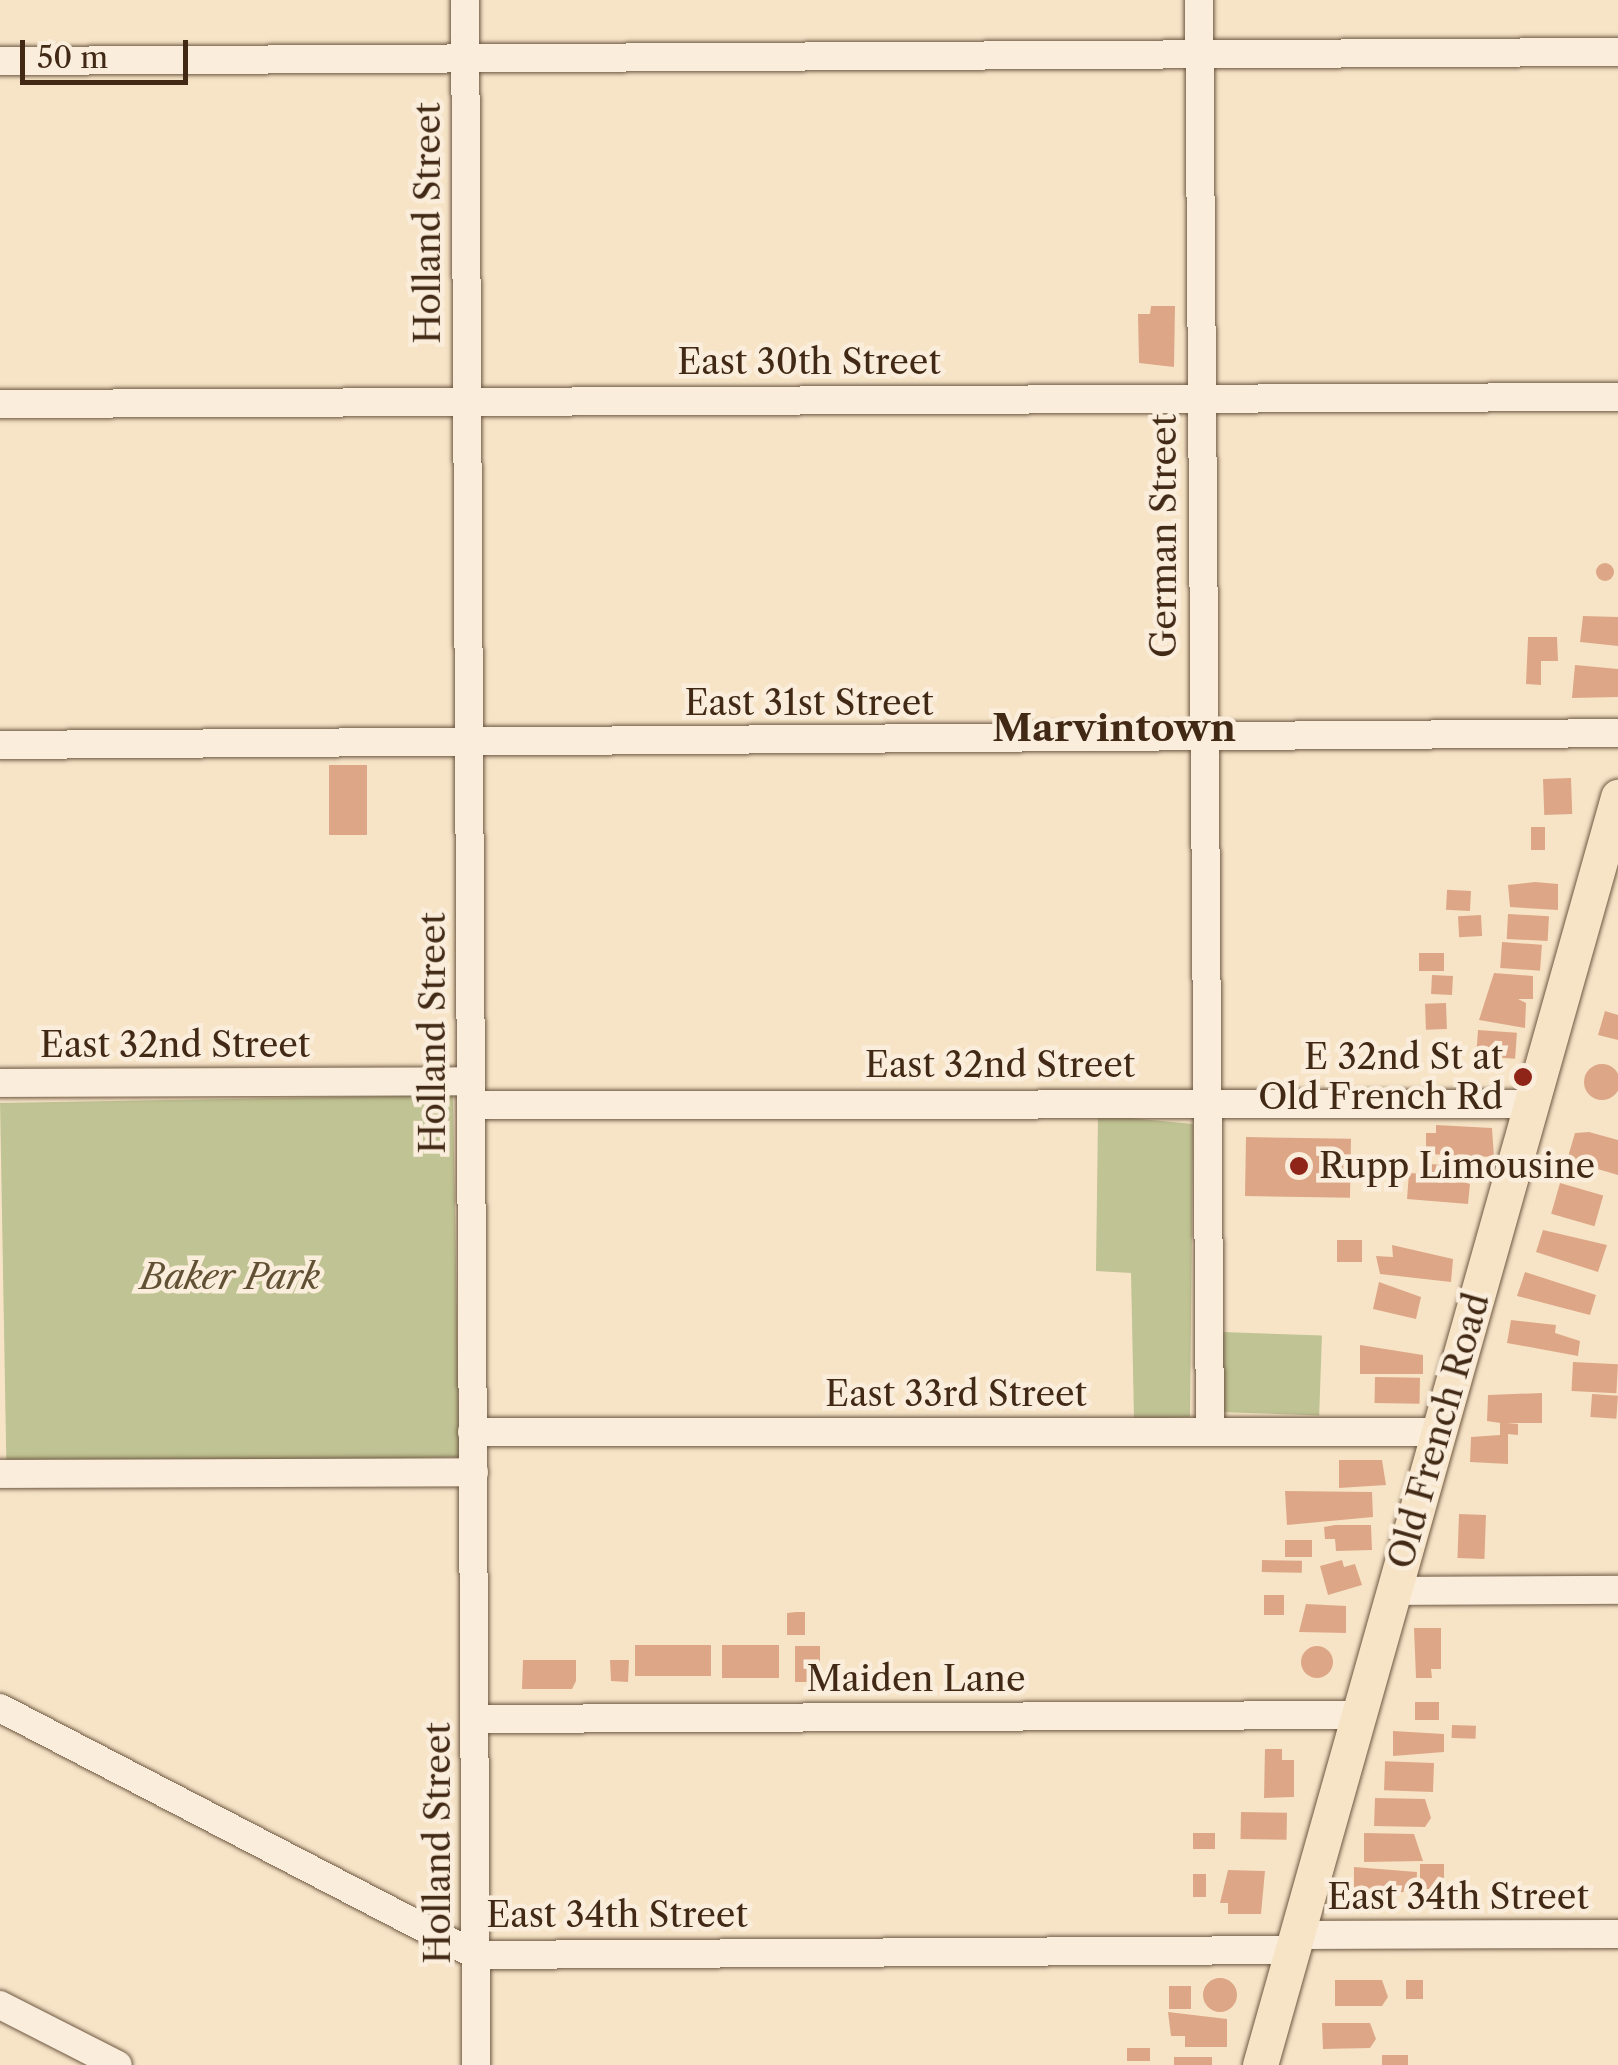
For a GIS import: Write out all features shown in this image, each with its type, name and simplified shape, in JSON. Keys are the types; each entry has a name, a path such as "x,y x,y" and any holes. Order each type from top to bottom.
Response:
{"main road":[{"name":"Old French Road","path":"1260,2065 1618,797"}],"street":[{"name":"Holland Street","path":"465,0 476,2065"},
{"name":"German Street","path":"1199,0 1210,1431"},
{"path":"0,61 1618,52"},
{"name":"East 30th Street","path":"0,404 1618,397"},
{"name":"East 31st Street","path":"0,745 1618,733"},
{"name":"East 32nd Street","path":"0,1083 470,1093 1530,1104"},
{"name":"East 33rd Street","path":"472,1432 1440,1432"},
{"path":"0,1474 474,1472"},
{"path":"1394,1591 1618,1590"},
{"name":"East 34th Street","path":"0,1708 476,1955 1295,1943 1618,1934"},
{"name":"Maiden Lane","path":"474,1719 1358,1715"},
{"path":"0,2005 118,2065"}],"green space":[{"name":"Baker Park","path":"453,1095 459,1457 6,1465 0,1103"},
{"path":"1098,1115 1193,1124 1190,1417 1134,1419 1131,1273 1096,1271"},
{"path":"1222,1332 1322,1335 1319,1415 1219,1412"}],"building":[{"path":"1151,306 1175,306 1174,367 1139,363 1138,314 1150,314"},
{"path":"1605,563 1614,572 1605,581 1596,572"},
{"path":"1583,616 1618,617 1618,646 1580,642"},
{"path":"1528,637 1557,637 1558,661 1541,661 1541,685 1526,684"},
{"path":"1575,665 1618,669 1618,697 1572,698"},
{"path":"329,765 367,765 367,835 329,835"},
{"path":"1571,778 1572,814 1544,815 1543,779"},
{"path":"1531,827 1545,827 1545,850 1531,850"},
{"path":"1558,884 1558,910 1510,907 1508,885"},
{"path":"1447,890 1471,891 1470,911 1446,910"},
{"path":"1508,914 1549,916 1548,941 1507,939"},
{"path":"1481,915 1482,936 1459,937 1458,916"},
{"path":"1502,942 1542,945 1540,971 1500,968"},
{"path":"1419,953 1444,953 1444,971 1419,971"},
{"path":"1494,973 1533,976 1533,999 1518,999 1526,1003 1525,1028 1479,1020"},
{"path":"1432,975 1453,976 1452,995 1431,994"},
{"path":"1446,1003 1447,1029 1426,1030 1425,1004"},
{"path":"1605,1011 1618,1015 1618,1040 1598,1035"},
{"path":"1478,1030 1517,1033 1515,1059 1476,1056"},
{"path":"1602,1064 1615,1069 1620,1082 1615,1095 1602,1100 1589,1095 1584,1082 1589,1069"},
{"path":"1436,1125 1492,1128 1494,1157 1426,1154 1426,1133 1436,1133"},
{"path":"1589,1132 1618,1140 1618,1175 1567,1160 1575,1133"},
{"name":"Rupp Limousine","path":"1246,1137 1351,1139 1350,1198 1245,1196"},
{"path":"1429,1164 1445,1165 1444,1176 1470,1184 1468,1204 1407,1199 1409,1173 1428,1174"},
{"path":"1560,1183 1603,1195 1594,1226 1551,1214"},
{"path":"1543,1230 1607,1245 1598,1272 1536,1252"},
{"path":"1337,1240 1362,1240 1362,1262 1337,1262"},
{"path":"1392,1245 1453,1259 1451,1282 1380,1274 1376,1256 1393,1257"},
{"path":"1525,1272 1596,1295 1590,1315 1517,1296"},
{"path":"1379,1282 1421,1297 1416,1319 1373,1309"},
{"path":"1511,1320 1556,1325 1555,1333 1580,1341 1578,1356 1507,1343"},
{"path":"1360,1345 1423,1355 1423,1374 1360,1374"},
{"path":"1573,1362 1618,1364 1616,1393 1571,1391"},
{"path":"1375,1377 1420,1378 1420,1404 1375,1403"},
{"path":"1542,1393 1542,1423 1507,1423 1518,1424 1518,1435 1508,1434 1508,1464 1470,1462 1471,1437 1500,1435 1500,1423 1487,1421 1488,1395"},
{"path":"1592,1394 1618,1396 1616,1419 1590,1417"},
{"path":"1339,1460 1382,1460 1386,1485 1339,1488"},
{"path":"1285,1491 1372,1492 1373,1517 1287,1525"},
{"path":"1459,1514 1486,1515 1484,1559 1457,1558"},
{"path":"1371,1525 1372,1550 1336,1551 1335,1539 1325,1539 1324,1527"},
{"path":"1285,1540 1312,1540 1312,1557 1285,1557"},
{"path":"1262,1560 1302,1561 1302,1573 1262,1572"},
{"path":"1342,1560 1344,1567 1355,1564 1362,1585 1328,1595 1320,1566"},
{"path":"1264,1595 1284,1595 1284,1615 1264,1615"},
{"path":"1306,1604 1346,1606 1346,1633 1299,1632"},
{"path":"805,1612 805,1635 787,1635 787,1613"},
{"path":"1414,1628 1441,1628 1441,1669 1431,1669 1432,1678 1416,1678"},
{"path":"635,1645 711,1645 711,1676 635,1676"},
{"path":"722,1645 779,1645 779,1678 722,1678"},
{"path":"795,1646 820,1646 820,1682 795,1682"},
{"path":"1317,1646 1328,1651 1333,1662 1328,1673 1317,1678 1306,1673 1301,1662 1306,1651"},
{"path":"523,1660 576,1660 576,1681 572,1689 522,1689"},
{"path":"610,1660 629,1660 628,1682 611,1681"},
{"path":"1415,1702 1439,1702 1439,1720 1415,1720"},
{"path":"1452,1725 1476,1726 1476,1739 1452,1738"},
{"path":"1393,1731 1444,1734 1444,1752 1393,1756"},
{"path":"1265,1749 1282,1749 1282,1760 1294,1760 1294,1797 1264,1798"},
{"path":"1385,1761 1434,1763 1433,1792 1384,1790"},
{"path":"1375,1798 1425,1799 1431,1818 1425,1827 1374,1826"},
{"path":"1241,1812 1287,1813 1287,1840 1241,1839"},
{"path":"1193,1833 1215,1833 1215,1849 1193,1849"},
{"path":"1364,1833 1414,1834 1423,1861 1364,1862"},
{"path":"1420,1864 1444,1864 1444,1889 1420,1889"},
{"path":"1354,1867 1417,1872 1416,1891 1354,1896"},
{"path":"1228,1870 1265,1871 1261,1914 1228,1914 1228,1903 1220,1903"},
{"path":"1193,1874 1206,1874 1206,1897 1193,1897"},
{"path":"1220,1978 1232,1983 1237,1995 1232,2007 1220,2012 1208,2007 1203,1995 1208,1983"},
{"path":"1335,1980 1382,1980 1388,1997 1382,2006 1335,2006"},
{"path":"1406,1980 1423,1980 1423,1999 1406,1999"},
{"path":"1169,1986 1191,1986 1191,2009 1169,2009"},
{"path":"1168,2012 1227,2019 1227,2047 1185,2047 1185,2036 1171,2036"},
{"path":"1322,2023 1370,2023 1376,2039 1370,2048 1323,2049"},
{"path":"1127,2048 1150,2048 1150,2061 1127,2061"},
{"path":"1382,2055 1408,2055 1408,2065 1382,2065"},
{"path":"1174,2057 1212,2057 1212,2065 1174,2065"}],"place":[{"name":"E 32nd St at Old French Rd","path":"1523,1077"},
{"name":"Rupp Limousine","path":"1299,1166"}],"district":[{"name":"Marvintown","path":"1114,728"}]}
